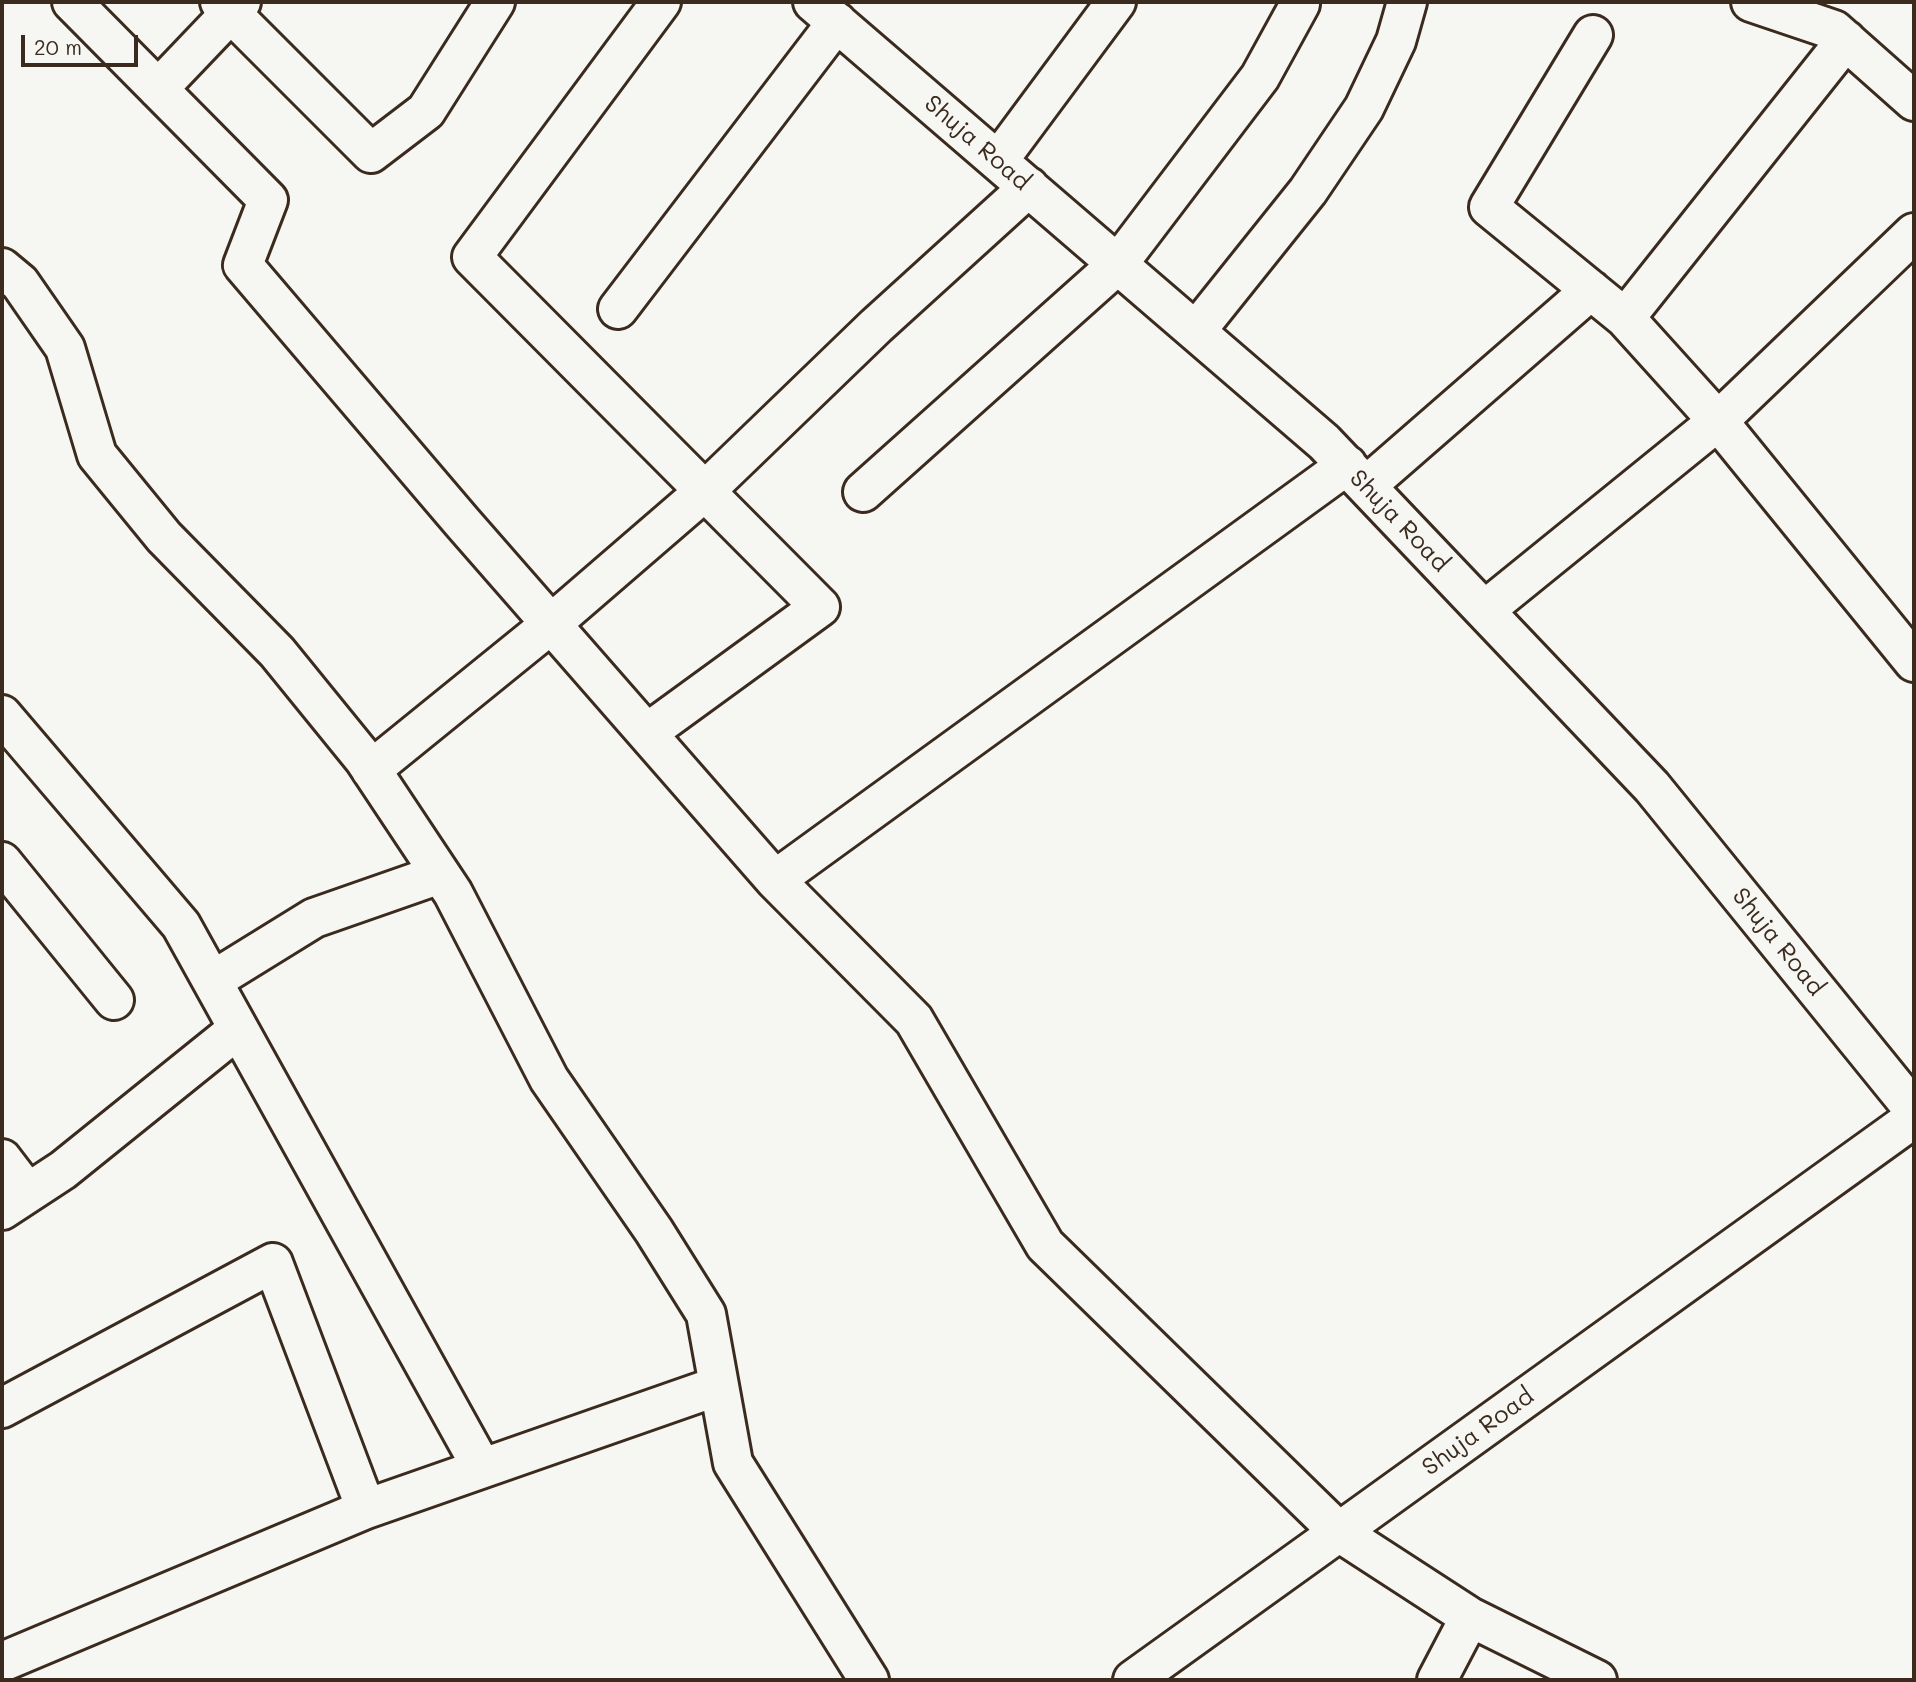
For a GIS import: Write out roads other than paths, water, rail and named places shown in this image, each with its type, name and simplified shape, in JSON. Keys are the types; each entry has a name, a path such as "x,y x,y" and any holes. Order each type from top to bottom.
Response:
{"street":[{"path":"72,2 268,200 243,265 775,880 914,1020 1045,1245 1339,1532 1470,1617 1597,1680"},
{"path":"158,89 231,5 371,153 426,111 495,2"},
{"path":"647,733 820,607 472,257 661,2"},
{"path":"998,161 1116,2"},
{"path":"1196,331 1308,191 1364,108 1396,41 1407,2"},
{"path":"1751,2 1834,30 1914,101"},
{"path":"863,492 1118,264 1260,77 1300,4"},
{"path":"618,309 825,12"},
{"name":"Shuja Road","path":"825,12 1324,442 1652,787 1914,1110"},
{"path":"1593,35 1489,207 1625,317 1718,421 1914,662"},
{"path":"1625,317 1846,40"},
{"path":"371,770 551,624 705,491 876,326 1028,187"},
{"path":"1485,610 1718,421 1914,233"},
{"path":"2,268 20,283 65,348 97,454 164,537 278,652 371,770 440,874 549,1079 654,1231 706,1314 733,1463 869,1680"},
{"path":"775,880 1356,476 1591,290"},
{"path":"2,715 181,925 482,1468"},
{"path":"2,862 114,1000"},
{"path":"212,981 314,918 440,874"},
{"path":"2,1159 15,1201 63,1170 238,1029"},
{"name":"Shuja Road","path":"1133,1680 1914,1118"},
{"path":"2,1408 273,1262 366,1509"},
{"path":"2,1662 366,1509 719,1386"},
{"path":"1437,1680 1470,1617"}]}
